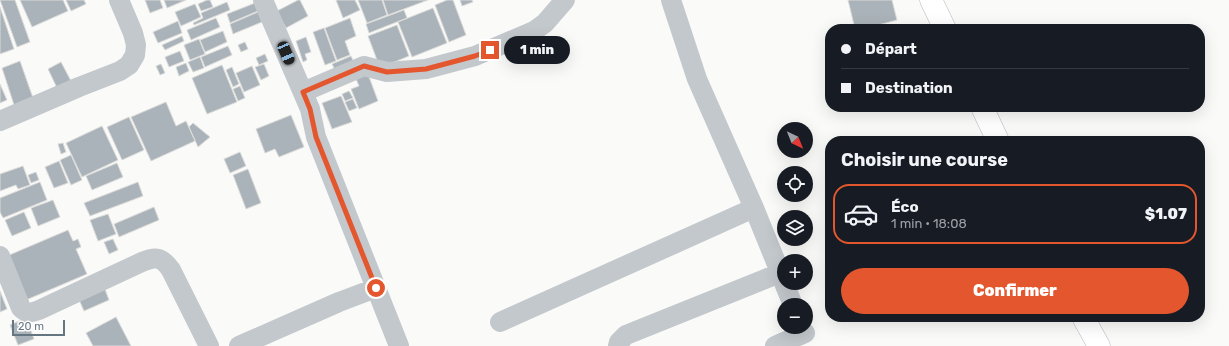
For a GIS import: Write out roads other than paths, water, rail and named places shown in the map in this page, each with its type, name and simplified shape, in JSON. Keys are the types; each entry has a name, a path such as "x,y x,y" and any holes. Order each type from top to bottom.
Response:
{"main road":[{"path":"931,0 943,24"},
{"path":"984,112 996,136"},
{"path":"1086,322 1099,346"}],"street":[{"path":"0,121 120,71 129,65 135,55 136,45 119,0"},
{"path":"263,0 310,109 316,137 399,346"},
{"path":"303,92 364,66 387,72 426,69 475,56 534,31 545,23 565,0"},
{"path":"671,0 697,79 754,208 777,264"},
{"path":"500,322 754,208"},
{"path":"0,256 21,308 32,313 142,262 150,259 159,259 166,262 209,346"},
{"path":"618,346 619,342 626,335 777,281"},
{"path":"239,346 339,302 376,288"},
{"path":"775,346 806,335"}]}
